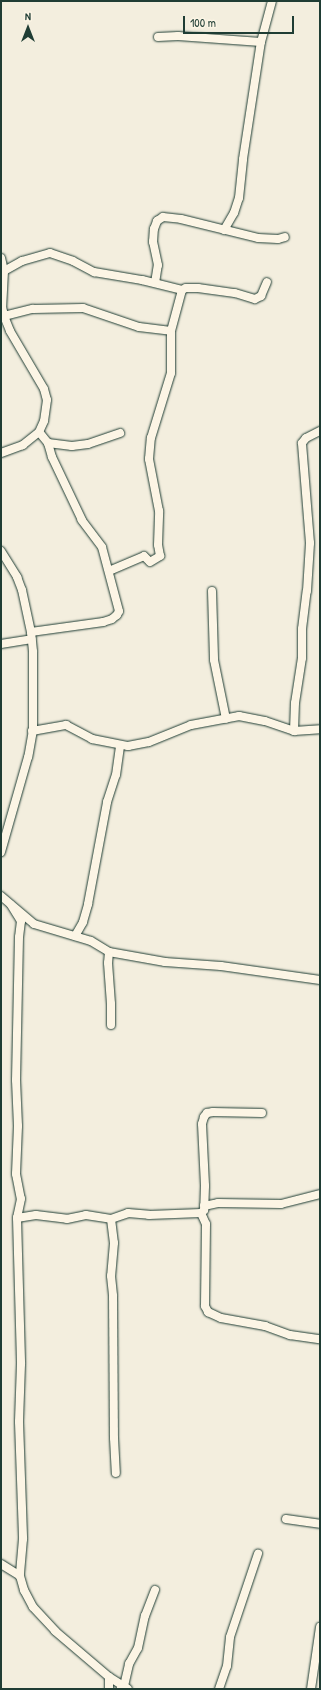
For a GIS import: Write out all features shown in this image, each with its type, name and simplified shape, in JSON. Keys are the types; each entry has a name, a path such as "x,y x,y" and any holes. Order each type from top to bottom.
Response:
{"street":[{"path":"224,230 230,222 239,198 243,159 262,42 272,1"},
{"path":"158,37 178,36 262,42"},
{"path":"155,283 158,265 153,242 154,229 157,221 163,217 168,216 235,234 268,240 285,237"},
{"path":"230,222 235,234"},
{"path":"4,271 22,261 50,253 73,261 94,272 155,283 182,290 186,288 198,288 235,293 255,299 261,296 267,282"},
{"path":"1,258 4,271 2,307 4,316 10,330 44,389 47,400 46,414 39,432 23,445 1,453"},
{"path":"109,571 144,556 150,562 160,556 158,545 159,511 149,459 151,438 171,373 171,331 182,290"},
{"path":"4,316 33,309 83,308 139,327 171,331"},
{"path":"294,731 295,703 302,658 302,629 307,591 310,543 302,442 306,438 320,431"},
{"path":"1,644 31,635 112,619 119,611 102,547 82,520 52,457 48,442 39,432"},
{"path":"48,442 72,446 88,444 120,433"},
{"path":"1,551 17,577 22,590 31,635 32,731 28,757 1,852"},
{"path":"212,591 214,660 226,719"},
{"path":"32,731 66,725 92,739 120,745 149,742 191,725 239,716 251,717 294,731 320,729"},
{"path":"75,936 83,922 88,904 107,802 116,775 120,745"},
{"path":"1,896 34,924 99,944 109,952 165,962 221,966 320,980"},
{"path":"11,905 21,921 19,937 16,1080 18,1126 16,1174 21,1199 17,1218 21,1364 19,1422 23,1539 20,1576 24,1590 33,1607 55,1631 108,1677 124,1688 130,1664 138,1648 145,1616 155,1590"},
{"path":"109,952 108,963 111,1025"},
{"path":"262,1114 213,1112 207,1113 204,1116 202,1124 205,1186 203,1210 206,1224 205,1306 208,1312 221,1318 266,1326 290,1335 320,1339"},
{"path":"17,1218 36,1215 67,1219 86,1215 111,1219 128,1213 149,1215 203,1210 218,1202 281,1204 320,1194"},
{"path":"111,1219 114,1243 111,1276 113,1296 114,1438 116,1473"},
{"path":"286,1520 320,1524"},
{"path":"220,1689 227,1666 230,1638 258,1554"},
{"path":"1,1564 20,1576"},
{"path":"311,1689 320,1627"},
{"path":"108,1677 109,1689"}]}
